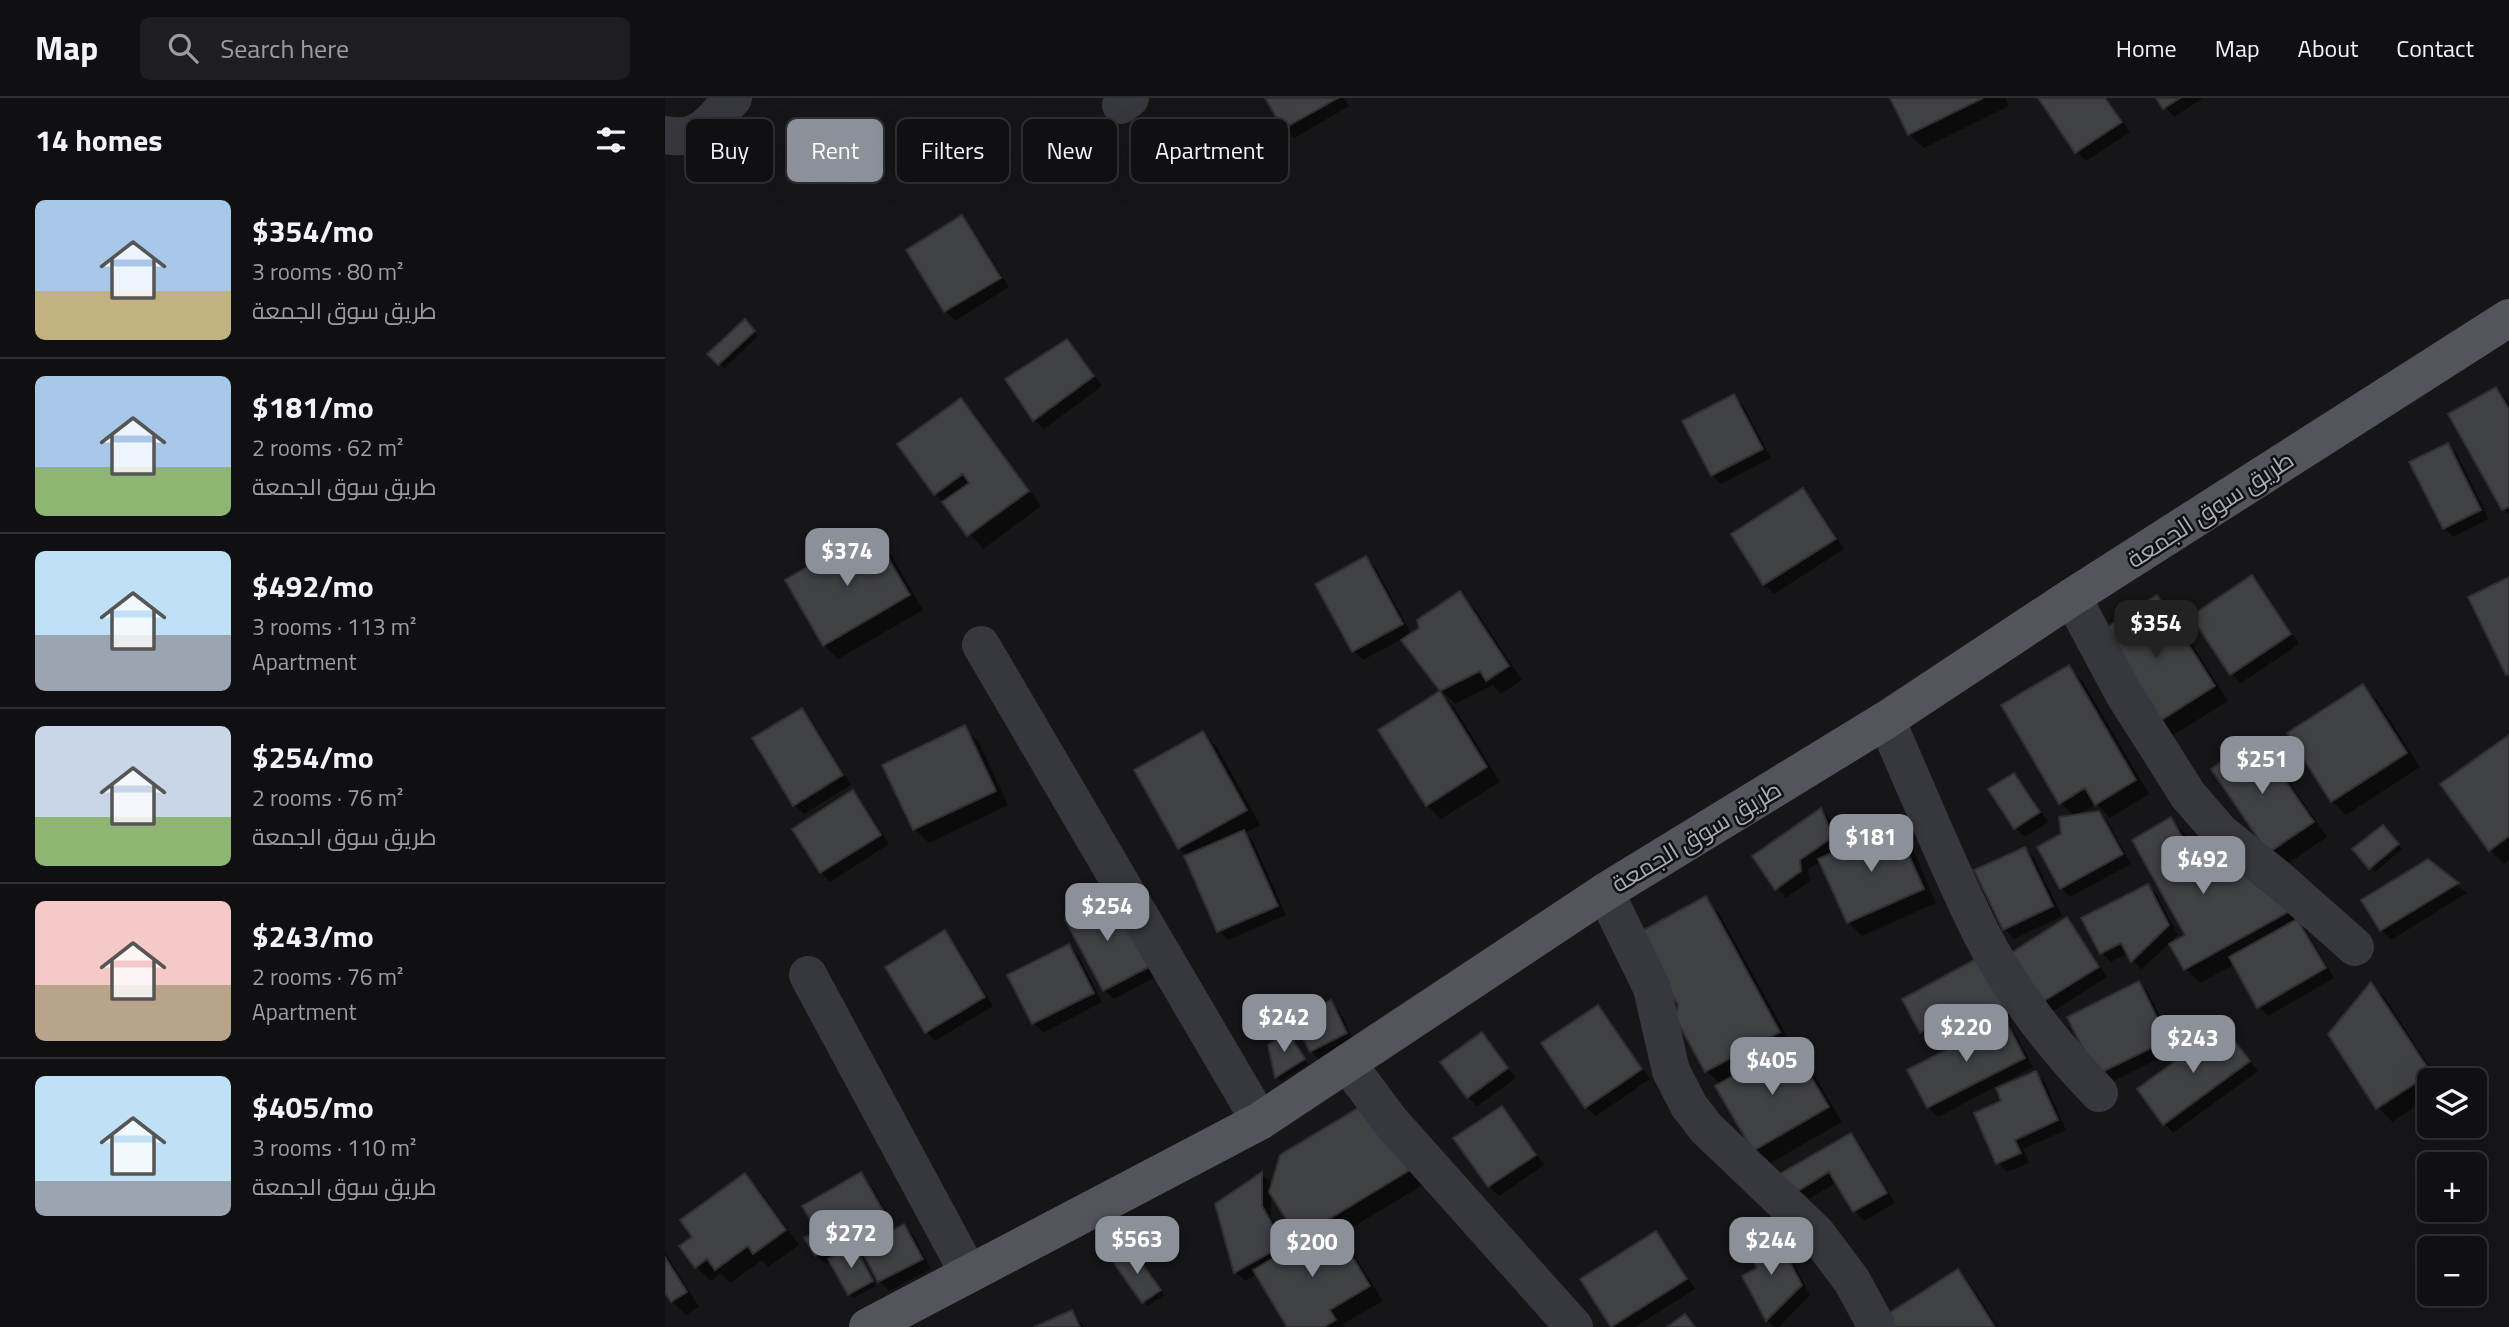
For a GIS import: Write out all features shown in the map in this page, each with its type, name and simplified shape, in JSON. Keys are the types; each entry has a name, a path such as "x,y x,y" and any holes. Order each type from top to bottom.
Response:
{"main road":[{"name":"طريق سوق الجمعة","path":"868,1327 1260,1121 1605,892 1886,720 2072,597 2509,318"}],"street":[{"path":"665,135 678,138 703,131 733,98"},
{"path":"2072,597 2124,694 2188,795 2220,832 2355,947"},
{"path":"981,645 1260,1121"},
{"path":"1886,720 1983,936 2030,1011 2067,1060 2099,1093"},
{"path":"1605,892 1653,988 1671,1071 1689,1106 1706,1128 1816,1233 1852,1281 1877,1327"},
{"path":"808,975 969,1274"},
{"path":"1347,1063 1391,1122 1574,1327"}],"building":[{"path":"1265,98 1338,98 1288,126 1288,119 1277,119"},
{"path":"1890,98 1983,98 1908,135"},
{"path":"2038,98 2105,98 2122,122 2075,153"},
{"path":"2156,98 2180,98 2163,109"},
{"path":"962,215 1001,278 944,312 906,250"},
{"path":"745,319 755,331 718,365 707,354"},
{"path":"1067,339 1094,376 1033,421 1005,379"},
{"path":"2496,387 2509,409 2509,507 2502,510 2448,414"},
{"path":"1734,394 1763,449 1711,476 1682,421"},
{"path":"961,398 1029,491 967,536 942,502 969,483 963,474 934,495 897,444"},
{"path":"2448,443 2481,510 2443,529 2409,462"},
{"path":"1803,488 1836,539 1763,585 1731,534"},
{"path":"871,529 910,595 823,646 785,580"},
{"path":"1366,556 1403,624 1352,652 1315,584"},
{"path":"2252,575 2291,634 2230,675 2191,616"},
{"path":"2509,577 2509,674 2506,675 2468,597"},
{"path":"1460,591 1509,666 1486,681 1480,671 1440,691 1401,640 1419,628 1417,620"},
{"path":"2157,595 2215,686 2155,724 2098,633"},
{"path":"2069,665 2136,780 2095,805 2085,788 2059,804 2001,705"},
{"path":"2363,684 2407,753 2331,802 2287,733"},
{"path":"1440,691 1487,767 1426,806 1378,730"},
{"path":"802,708 843,775 793,806 752,738"},
{"path":"965,725 996,791 913,830 882,765"},
{"path":"1203,731 1247,810 1178,849 1134,770"},
{"path":"2509,735 2509,836 2489,851 2440,784"},
{"path":"2256,738 2314,822 2268,853 2211,769"},
{"path":"2014,773 2040,812 2014,829 1988,789"},
{"path":"853,790 881,835 820,873 792,829"},
{"path":"1821,808 1833,837 1800,860 1801,871 1775,890 1752,856"},
{"path":"2099,811 2123,854 2060,889 2037,847 2061,834 2059,817"},
{"path":"2171,817 2201,871 2236,869 2290,911 2184,970 2169,944 2185,935 2132,840"},
{"path":"1895,824 1924,889 1847,923 1818,859"},
{"path":"2383,825 2399,844 2369,869 2352,849"},
{"path":"1244,830 1278,906 1217,932 1184,856"},
{"path":"2025,847 2053,906 2003,930 1974,870"},
{"path":"2428,859 2459,883 2380,931 2361,900"},
{"path":"2148,884 2169,925 2131,962 2121,943 2100,954 2081,918"},
{"path":"1111,895 1149,967 1103,991 1065,920"},
{"path":"1706,896 1780,1032 1705,1072 1675,1017 1678,1005 1638,933"},
{"path":"2067,917 2099,967 2036,1006 2005,957"},
{"path":"2297,919 2326,968 2257,1008 2229,957"},
{"path":"945,930 985,997 925,1033 885,967"},
{"path":"1069,944 1094,993 1032,1024 1007,975"},
{"path":"1983,955 2008,1003 1950,1033 1947,1018 1920,1033 1902,999"},
{"path":"2139,981 2168,1040 2096,1075 2067,1017"},
{"path":"2371,982 2428,1068 2417,1068 2417,1082 2376,1109 2328,1034"},
{"path":"1331,1000 1347,1033 1310,1052 1293,1019"},
{"path":"1598,1005 1642,1069 1585,1108 1541,1043"},
{"path":"2005,1019 2025,1058 1927,1108 1907,1070"},
{"path":"2223,1026 2250,1061 2163,1125 2137,1089"},
{"path":"1288,1032 1305,1059 1275,1078 1268,1045"},
{"path":"1482,1032 1508,1068 1467,1098 1440,1062"},
{"path":"1790,1042 1829,1107 1753,1151 1715,1086"},
{"path":"2036,1071 2058,1120 2015,1140 2021,1153 1996,1164 1974,1113 2001,1101 1996,1088"},
{"path":"1368,1102 1410,1170 1298,1238 1269,1192 1280,1155"},
{"path":"1502,1106 1536,1155 1488,1187 1453,1138"},
{"path":"1851,1133 1887,1193 1853,1212 1829,1172 1798,1191 1778,1175"},
{"path":"861,1172 885,1214 815,1256 804,1238 817,1231 802,1206"},
{"path":"1262,1172 1262,1206 1284,1245 1234,1273 1215,1204"},
{"path":"745,1173 786,1230 753,1254 748,1246 715,1270 707,1259 695,1268 679,1246 692,1237 680,1220"},
{"path":"1332,1223 1370,1286 1330,1310 1336,1320 1324,1327 1287,1327 1253,1270"},
{"path":"904,1224 923,1259 878,1282 854,1236 874,1226 879,1237"},
{"path":"1656,1231 1687,1279 1611,1327 1580,1279"},
{"path":"1777,1237 1802,1285 1766,1321 1742,1276 1757,1268 1748,1251"},
{"path":"854,1245 873,1281 848,1295 828,1259"},
{"path":"1131,1249 1161,1290 1142,1303 1113,1262"},
{"path":"665,1257 687,1292 671,1302 665,1293"},
{"path":"1958,1269 1995,1327 1893,1327 1886,1315"},
{"path":"1072,1310 1080,1327 1034,1327"},
{"path":"1685,1314 1695,1327 1667,1327"}]}
